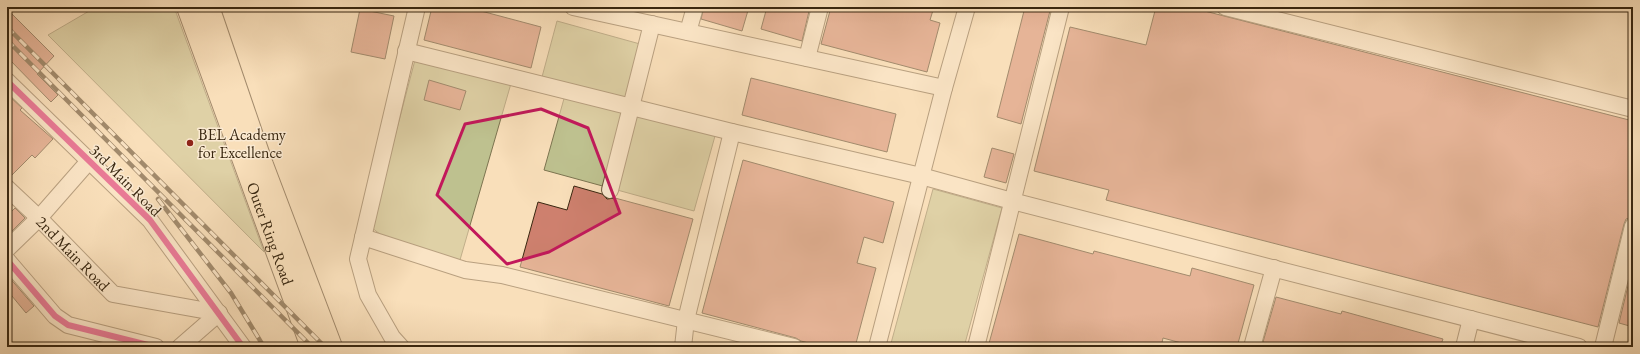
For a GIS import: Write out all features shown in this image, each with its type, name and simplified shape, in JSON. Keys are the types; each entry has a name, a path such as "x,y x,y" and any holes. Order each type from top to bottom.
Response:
{"highway":[{"name":"Outer Ring Road","path":"188,7 312,347"},
{"name":"Outer Ring Road","path":"208,7 262,165 331,347"}],"street":[{"path":"401,347 392,337 368,295 358,259 417,7"},
{"path":"573,7 944,88"},
{"path":"688,32 695,7"},
{"path":"807,58 820,7"},
{"path":"877,347 944,88 967,7"},
{"path":"976,347 1061,7"},
{"path":"1225,7 1633,109"},
{"path":"610,190 630,106 652,24"},
{"path":"406,51 732,132 921,176 1012,201 1579,347"},
{"name":"3rd Main Road","path":"7,81 150,220 243,347"},
{"path":"683,347 686,320 732,132"},
{"path":"7,249 39,218 89,161"},
{"name":"2nd Main Road","path":"7,188 39,218 113,294 219,313"},
{"path":"1603,347 1633,226"},
{"path":"363,237 465,270 502,275 794,347"},
{"path":"7,260 54,316 68,325 156,347"},
{"path":"1252,347 1274,268"},
{"path":"180,347 219,313"},
{"path":"1464,347 1471,319"}],"highlighted area":[{"path":"541,109 588,128 620,213 549,252 507,264 437,195 465,124"}],"green space":[{"name":"BEL Academy for Excellence","path":"96,7 174,7 264,252 48,35"},
{"path":"557,21 640,44 625,99 542,77"},
{"path":"415,60 512,80 460,260 386,239 371,227"},
{"path":"565,95 715,136 694,211 544,170"},
{"path":"933,189 1002,208 964,347 890,347"}],"building":[{"path":"432,7 466,7 541,27 531,68 424,40"},
{"path":"704,7 749,7 742,31 701,19"},
{"path":"767,7 810,7 802,41 761,29"},
{"path":"831,7 934,7 930,20 940,23 927,72 821,44"},
{"path":"1025,7 1051,7 1021,124 997,117"},
{"path":"1156,7 1189,7 1633,121 1633,195 1631,204 1633,205 1633,217 1626,219 1624,224 1598,327 1106,200 1109,190 1034,171 1070,27 1146,45"},
{"path":"7,9 54,56 37,74 58,95 51,102 7,57"},
{"path":"360,9 394,16 385,59 351,52"},
{"path":"751,78 896,114 887,152 742,115"},
{"path":"429,80 466,91 460,110 424,100"},
{"path":"7,94 22,108 20,110 53,139 35,158 32,155 12,175 7,170"},
{"path":"992,148 1014,154 1006,183 984,177"},
{"path":"743,160 894,202 883,243 864,237 857,263 876,268 855,347 824,347 702,313"},
{"path":"574,186 602,194 607,199 615,198 693,219 669,306 520,267 538,202 567,210"},
{"path":"15,208 25,218 7,236 7,216"},
{"path":"1019,234 1093,254 1094,251 1190,276 1192,268 1254,285 1237,347 1196,347 1163,338 1161,347 988,347"},
{"path":"1633,265 1633,327 1619,323"},
{"path":"8,276 34,306 26,313 7,290"},
{"path":"1276,297 1341,314 1342,311 1443,339 1440,347 1280,347 1263,342"}],"railway":[{"path":"7,27 325,347"},
{"path":"7,40 312,347"},
{"path":"158,199 231,293 264,347"}],"cycle path":[{"path":"7,81 150,220 243,347"},
{"path":"7,260 55,316 68,325 156,347"}],"place":[{"name":"BEL Academy for Excellence","path":"190,143"}]}
